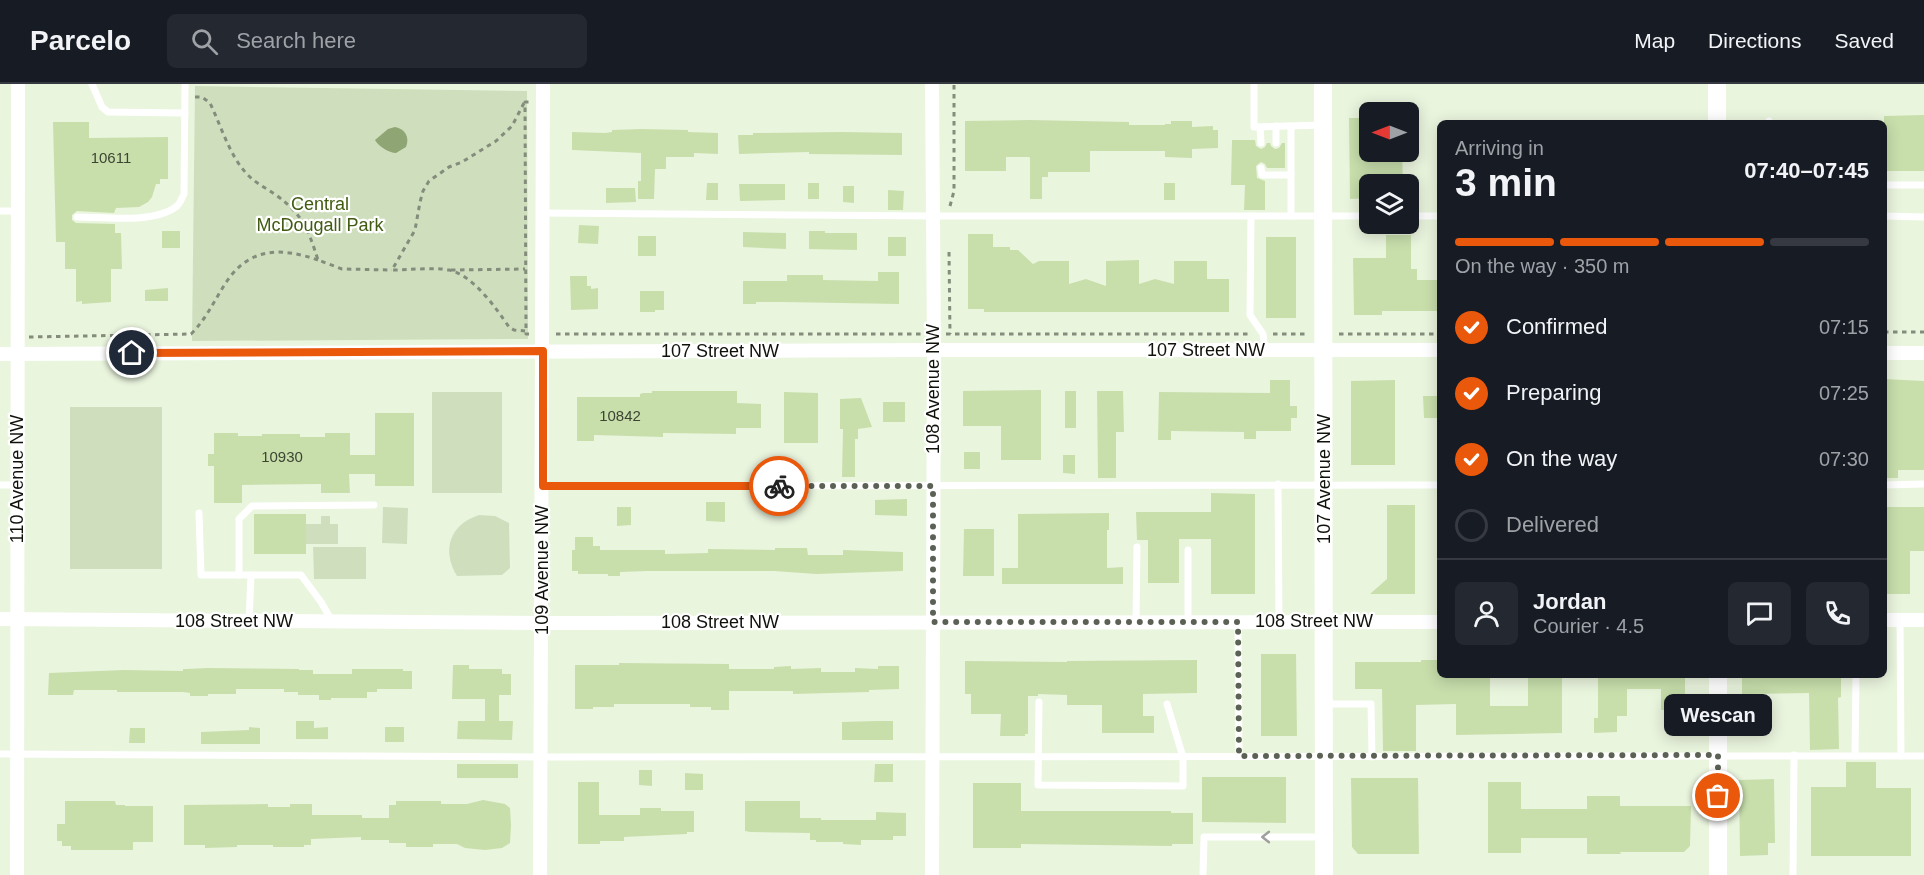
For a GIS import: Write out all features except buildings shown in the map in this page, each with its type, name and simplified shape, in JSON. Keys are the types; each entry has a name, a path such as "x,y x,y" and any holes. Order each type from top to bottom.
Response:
{"main road":[{"name":"107 Avenue NW","path":"1323,84 1324,875"},
{"path":"1717,84 1717,120"},
{"path":"1718,678 1718,875"}],"street":[{"name":"110 Avenue NW","path":"17,875 18,84"},
{"name":"109 Avenue NW","path":"540,875 543,84"},
{"name":"108 Avenue NW","path":"932,84 934,334 932,875"},
{"name":"107 Street NW","path":"0,354 1265,350 1324,342 1437,350"},
{"path":"1887,353 1924,353"},
{"name":"108 Street NW","path":"0,619 542,623 1437,621"},
{"path":"1887,620 1924,620"}],"lane":[{"path":"93,84 102,107 108,112 185,113"},
{"path":"77,218 148,217 167,212 178,205 184,194 185,84"},
{"path":"1254,84 1254,127 1323,125"},
{"path":"1276,126 1276,143"},
{"path":"1291,126 1291,216"},
{"path":"1260,127 1261,143"},
{"path":"1261,168 1262,175 1277,171 1291,175"},
{"path":"1887,185 1924,185"},
{"path":"0,211 17,211"},
{"path":"543,213 1359,216"},
{"path":"1251,216 1250,315 1263,334 1265,350"},
{"path":"1419,216 1437,216"},
{"path":"1887,216 1924,216"},
{"path":"1278,484 1279,622"},
{"path":"543,486 1437,484"},
{"path":"1887,485 1924,484"},
{"path":"0,485 18,485"},
{"path":"239,575 239,519 252,506 374,506"},
{"path":"199,513 201,575 301,575 332,621"},
{"path":"1136,621 1137,547"},
{"path":"1188,549 1188,621"},
{"path":"249,621 251,575"},
{"path":"1900,620 1901,756"},
{"path":"1238,622 1239,756"},
{"path":"1855,756 1856,678"},
{"path":"1039,702 1038,785 1183,786 1183,757 1167,704"},
{"path":"1324,704 1371,704 1372,757"},
{"path":"0,754 541,757 1924,756"},
{"path":"1793,875 1794,756"},
{"path":"1203,875 1204,837 1324,837"}],"path":[{"path":"192,97 202,97 210,103 237,162 245,173 255,183 275,194 294,210 307,226 318,260"},
{"path":"525,102 543,102"},
{"path":"525,102 526,332"},
{"path":"392,270 415,230 423,190 429,181 496,141 512,126 525,102"},
{"path":"17,337 191,334 202,323 235,271 252,259 279,251 295,253 342,269 525,269"},
{"path":"450,270 470,281 483,293 509,327 514,330 543,334 1263,334 1324,342 1437,334"},
{"path":"1887,332 1924,332"}],"green space":[{"name":"Central McDougall Park","path":"195,86 527,91 528,339 192,341"},
{"path":"432,392 502,392 502,493 432,493"},
{"path":"70,407 162,407 162,569 70,569"},
{"path":"383,507 408,508 407,544 382,543"},
{"path":"479,515 495,516 509,523 510,568 502,575 457,576 450,557 451,539 461,525"},
{"path":"321,516 330,516 330,524 338,524 338,544 306,544 306,524 321,524"},
{"path":"313,547 366,547 366,579 314,579"}],"shaded area":[{"path":"395,127 404,132 407,137 406,147 396,153 384,149 375,140 388,129"}],"way so far":[{"path":"779,486 933,486 933,622 1238,622 1239,756 1718,755 1718,796"}],"place":[{"name":"Wescan","path":"1718,796"}],"route":[{"path":"132,353 543,351 543,486 779,486"}]}
